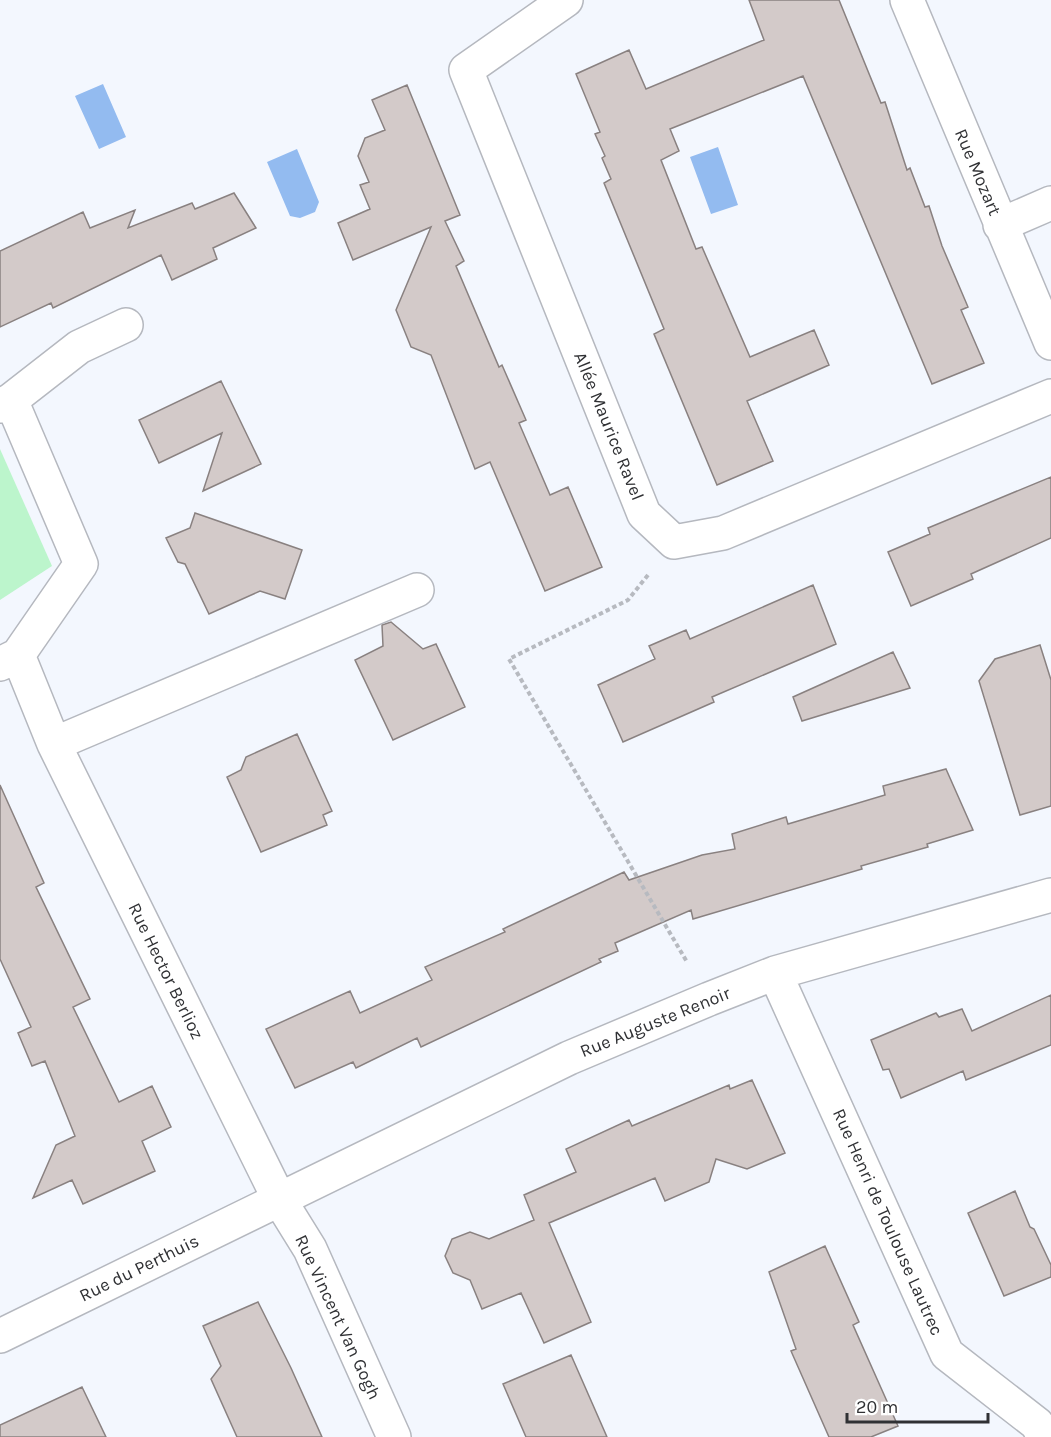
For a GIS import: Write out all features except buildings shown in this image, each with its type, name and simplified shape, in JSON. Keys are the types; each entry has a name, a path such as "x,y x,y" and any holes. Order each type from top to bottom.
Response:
{"street":[{"name":"Allée Maurice Ravel","path":"566,0 466,70 644,514 674,542"},
{"name":"Rue Mozart","path":"907,0 1051,343"},
{"path":"1000,225 1051,203"},
{"name":"Rue Hector Berlioz","path":"126,325 79,347 5,403 81,564 9,660 54,744 279,1199"},
{"path":"674,542 723,533 1051,396"},
{"path":"54,744 417,590"},
{"name":"Rue Auguste Renoir","path":"279,1199 569,1058 709,999 775,974 1051,895"},
{"name":"Rue Henri de Toulouse Lautrec","path":"775,974 947,1354 1037,1424 1044,1437"},
{"name":"Rue du Perthuis","path":"0,1336 279,1199"},
{"name":"Rue Vincent Van Gogh","path":"279,1199 310,1249 394,1437"}],"path":[{"path":"674,542 628,600 508,659 709,999"}],"green space":[{"path":"0,449 52,566 0,600"}],"water":[{"path":"103,84 126,137 99,149 75,96"},
{"path":"718,147 738,205 711,214 690,157"},
{"path":"297,149 319,202 315,212 300,218 290,216 267,162"}]}
